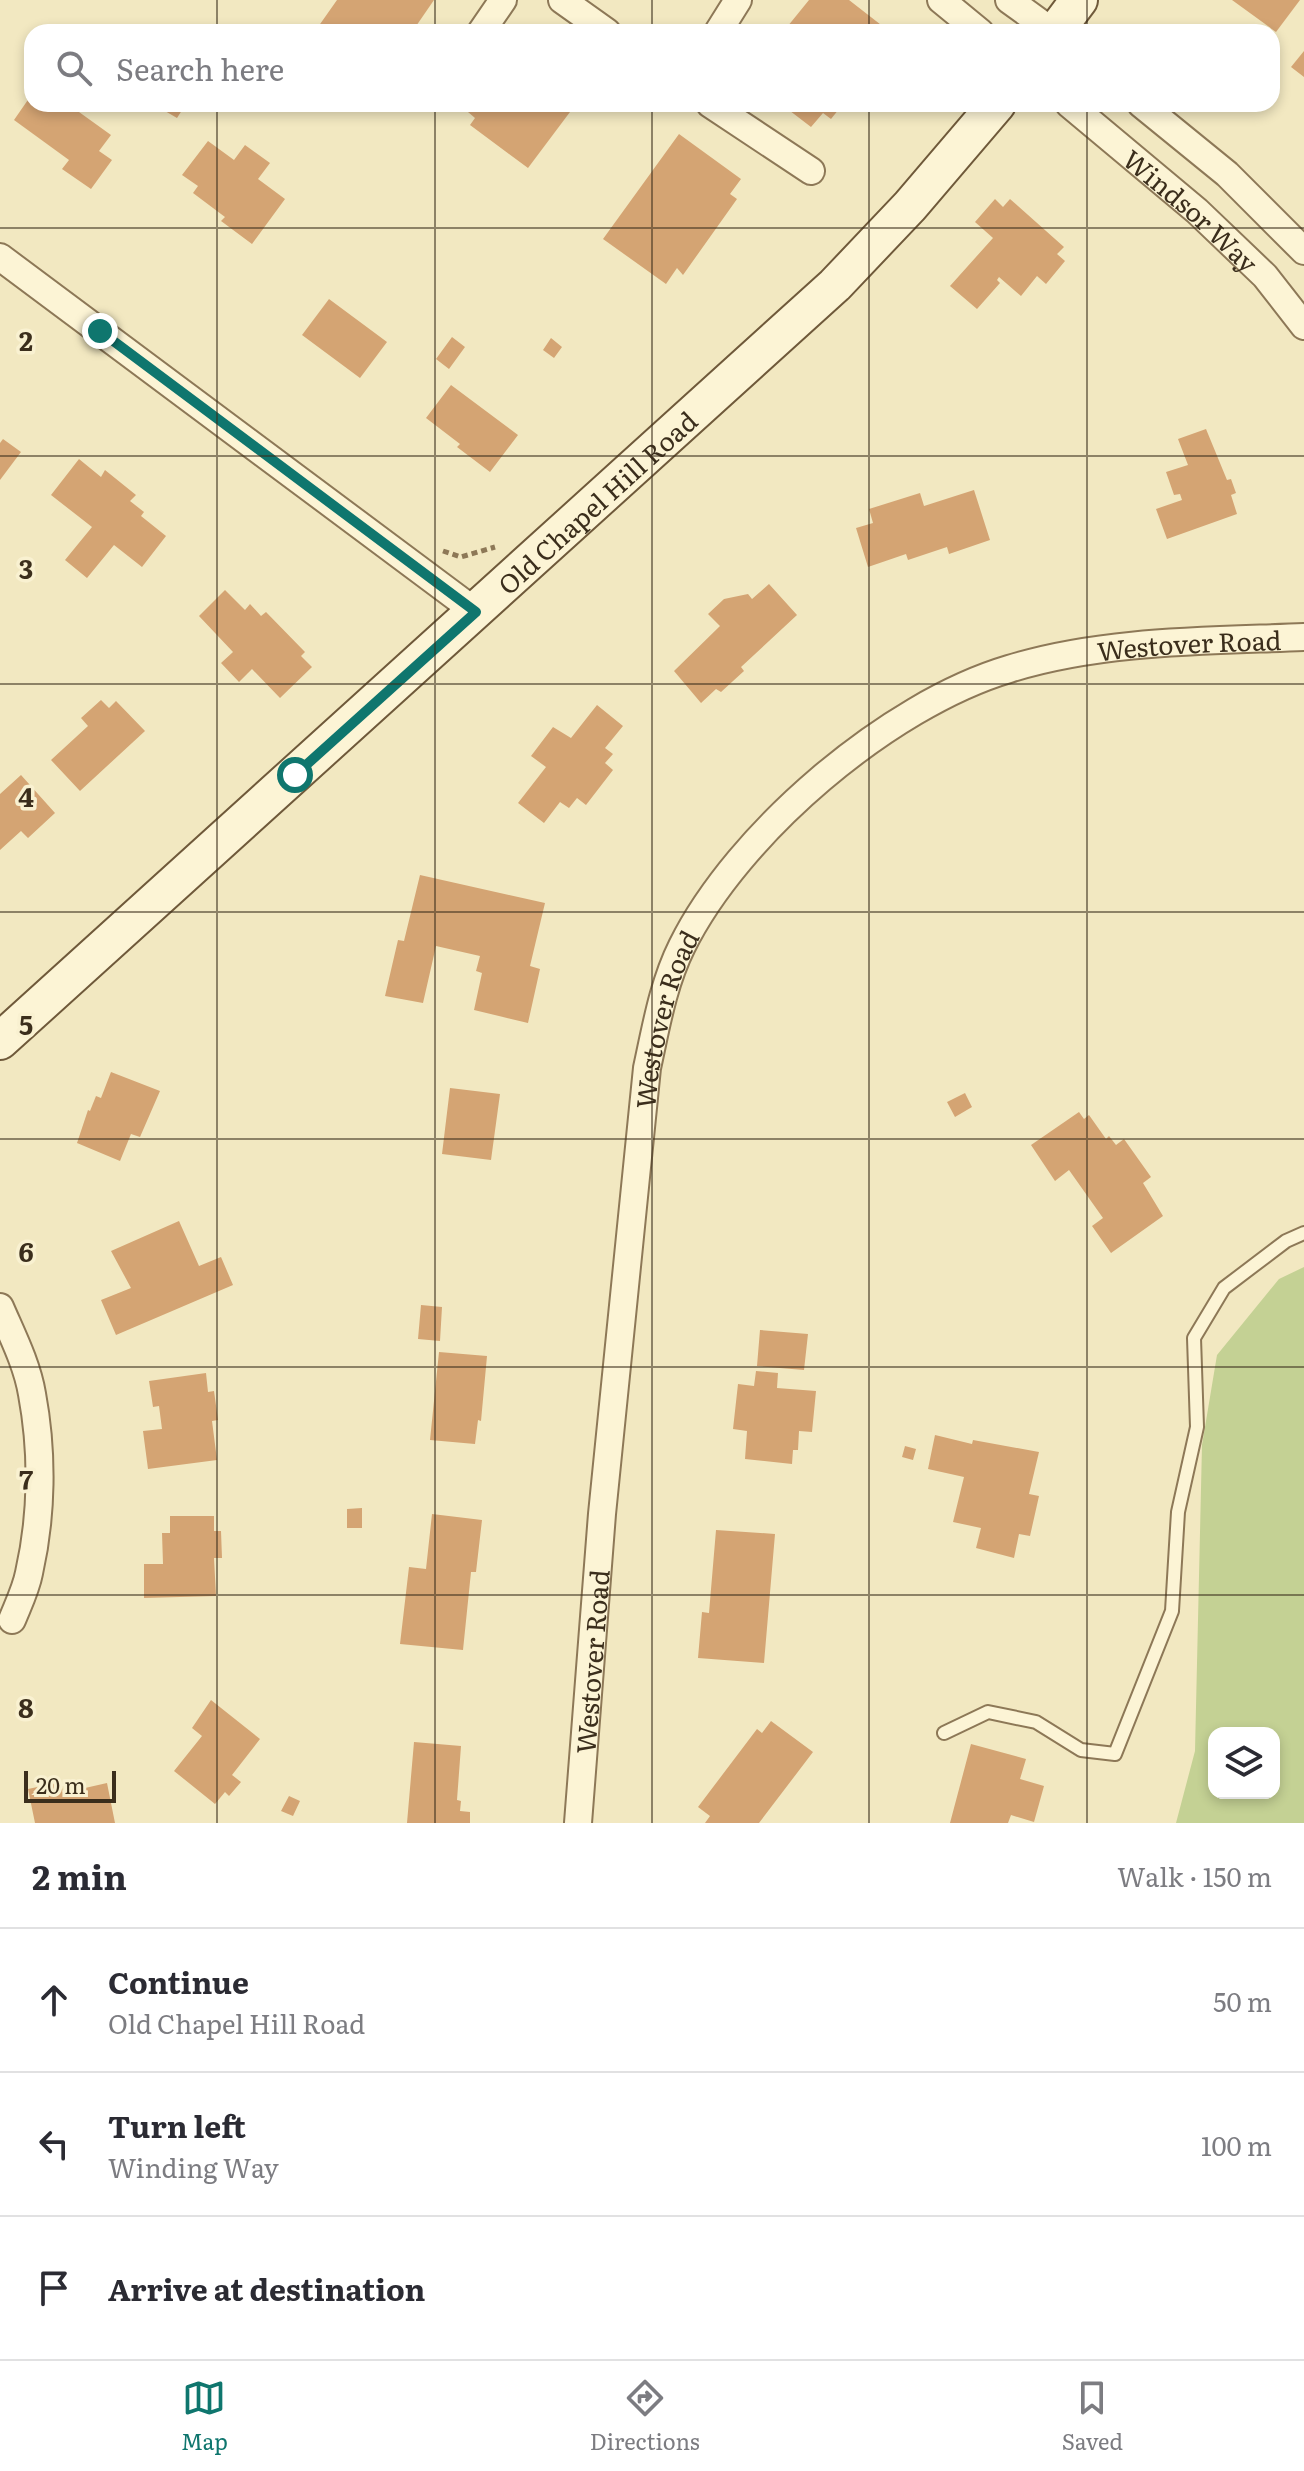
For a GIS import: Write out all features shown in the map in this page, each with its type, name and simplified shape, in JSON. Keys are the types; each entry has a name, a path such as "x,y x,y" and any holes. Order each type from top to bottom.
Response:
{"street":[{"path":"486,24 503,0"},
{"path":"562,0 596,24"},
{"path":"723,24 738,0"},
{"path":"941,0 970,24"},
{"path":"1009,0 1043,24"},
{"path":"1060,24 1079,0"},
{"path":"722,112 811,171"},
{"name":"Old Chapel Hill Road","path":"0,1041 835,285 910,206 990,112"},
{"name":"Windsor Way","path":"1079,112 1197,211 1265,276 1304,326"},
{"name":"Windsor Way","path":"1151,112 1227,174 1304,251"},
{"path":"0,257 476,612"},
{"name":"Westover Road","path":"578,1823 602,1514 647,1068 662,1002 683,944 728,873 766,829 818,782 894,725 979,679 1009,668 1094,650 1304,637"},
{"path":"0,1307 24,1364 32,1394 39,1453 40,1483 29,1577 12,1620"}],"lane":[{"path":"944,1733 988,1712 1036,1722 1081,1750 1115,1754 1172,1611 1178,1512 1197,1427 1194,1338 1224,1288 1286,1241 1304,1233"}],"path":[{"path":"431,547 461,557 504,545"}],"green space":[{"path":"1304,1267 1304,1823 1176,1823 1195,1751 1202,1445 1217,1355 1279,1279"}],"building":[{"path":"337,0 434,0 418,24 320,24"},
{"path":"809,0 849,0 880,24 790,24"},
{"path":"1232,0 1300,0 1280,27 1280,24 1265,24"},
{"path":"1304,51 1304,77 1291,67"},
{"path":"24,106 24,112 79,112 111,135 99,151 112,160 91,189 62,169 69,160 14,120"},
{"path":"167,112 181,112 177,118"},
{"path":"468,112 570,112 528,168 470,125 475,118"},
{"path":"791,112 837,112 831,119 823,113 811,127"},
{"path":"679,134 741,179 730,194 737,199 683,275 677,268 666,284 603,239"},
{"path":"208,141 234,160 245,145 270,163 258,179 285,199 252,244 221,221 225,217 193,193 198,186 182,175"},
{"path":"995,199 1003,207 1010,199 1064,247 1057,254 1065,261 1046,284 1037,276 1021,296 999,277 997,280 1000,283 977,309 950,286 993,238 975,222"},
{"path":"329,299 387,342 360,378 302,335"},
{"path":"452,337 465,347 449,369 436,359"},
{"path":"551,338 562,347 554,358 543,350"},
{"path":"451,385 518,435 490,472 426,418"},
{"path":"1206,429 1227,480 1231,479 1236,493 1231,495 1237,514 1167,539 1156,509 1182,500 1180,494 1174,495 1166,472 1188,465 1178,439"},
{"path":"3,439 21,452 0,480 0,443"},
{"path":"79,459 101,477 105,470 136,495 130,501 144,512 141,516 166,536 142,567 114,545 87,578 65,560 92,527 51,495"},
{"path":"974,490 990,540 949,554 947,547 908,560 906,554 868,567 856,528 873,523 869,509 920,493 924,506"},
{"path":"769,584 797,615 741,667 744,671 721,692 716,689 701,703 674,671 720,626 708,614 724,599 748,594 752,599"},
{"path":"225,590 245,610 250,604 261,616 266,612 305,652 301,656 312,667 280,698 252,669 239,682 221,663 233,652 199,616"},
{"path":"101,700 109,708 116,701 145,731 80,791 51,760 88,726 81,718"},
{"path":"597,705 623,726 605,748 613,754 605,763 613,770 586,805 577,798 569,808 560,802 544,823 518,803 546,767 531,756 553,727 571,738"},
{"path":"21,775 55,813 28,838 21,831 0,850 0,794"},
{"path":"420,875 545,903 530,966 540,969 528,1023 474,1010 482,973 476,971 480,956 436,946 423,1003 385,996 398,940 404,941"},
{"path":"111,1072 160,1091 140,1137 131,1134 120,1161 77,1143 88,1110 96,1096 101,1098"},
{"path":"450,1088 500,1094 491,1160 442,1154"},
{"path":"965,1093 972,1107 955,1117 947,1102"},
{"path":"1079,1112 1084,1119 1089,1115 1106,1139 1109,1136 1116,1145 1124,1139 1151,1177 1143,1183 1163,1216 1111,1253 1092,1226 1103,1218 1069,1170 1055,1181 1031,1145"},
{"path":"179,1221 199,1266 221,1257 233,1285 116,1335 101,1300 131,1288 111,1251"},
{"path":"421,1305 442,1307 440,1341 418,1339"},
{"path":"760,1330 808,1334 804,1370 757,1366"},
{"path":"439,1352 487,1356 481,1421 478,1420 475,1444 430,1440"},
{"path":"756,1371 778,1373 777,1388 816,1391 812,1432 799,1431 798,1450 793,1450 792,1464 745,1459 747,1431 733,1429 738,1384 754,1386"},
{"path":"206,1373 208,1392 214,1391 218,1420 212,1421 217,1460 148,1469 143,1431 162,1429 159,1406 153,1407 149,1381"},
{"path":"935,1435 972,1444 973,1440 1039,1452 1029,1494 1039,1496 1030,1536 1019,1534 1014,1558 976,1548 981,1528 953,1522 964,1477 928,1469"},
{"path":"905,1446 916,1449 913,1460 902,1457"},
{"path":"362,1508 362,1528 347,1528 347,1509"},
{"path":"432,1514 482,1520 476,1572 471,1572 463,1650 400,1644 409,1567 426,1569"},
{"path":"170,1516 214,1516 214,1531 221,1531 222,1558 214,1558 216,1596 144,1598 144,1564 163,1564 162,1533 170,1533"},
{"path":"716,1530 775,1534 764,1663 698,1658 702,1612 709,1613"},
{"path":"211,1700 260,1739 232,1775 241,1782 229,1796 225,1792 215,1804 174,1771 202,1736 192,1728"},
{"path":"771,1721 813,1752 759,1823 705,1823 710,1816 698,1807 757,1729 762,1733"},
{"path":"414,1742 461,1746 457,1800 461,1801 460,1811 470,1812 470,1823 407,1823"},
{"path":"971,1744 1026,1759 1020,1779 1044,1786 1034,1822 1011,1815 1008,1823 950,1823"},
{"path":"61,1782 63,1793 107,1783 115,1823 35,1823 28,1789"},
{"path":"289,1796 300,1801 293,1816 281,1811"}],"route":[{"path":"100,331 476,612 295,775"}]}
